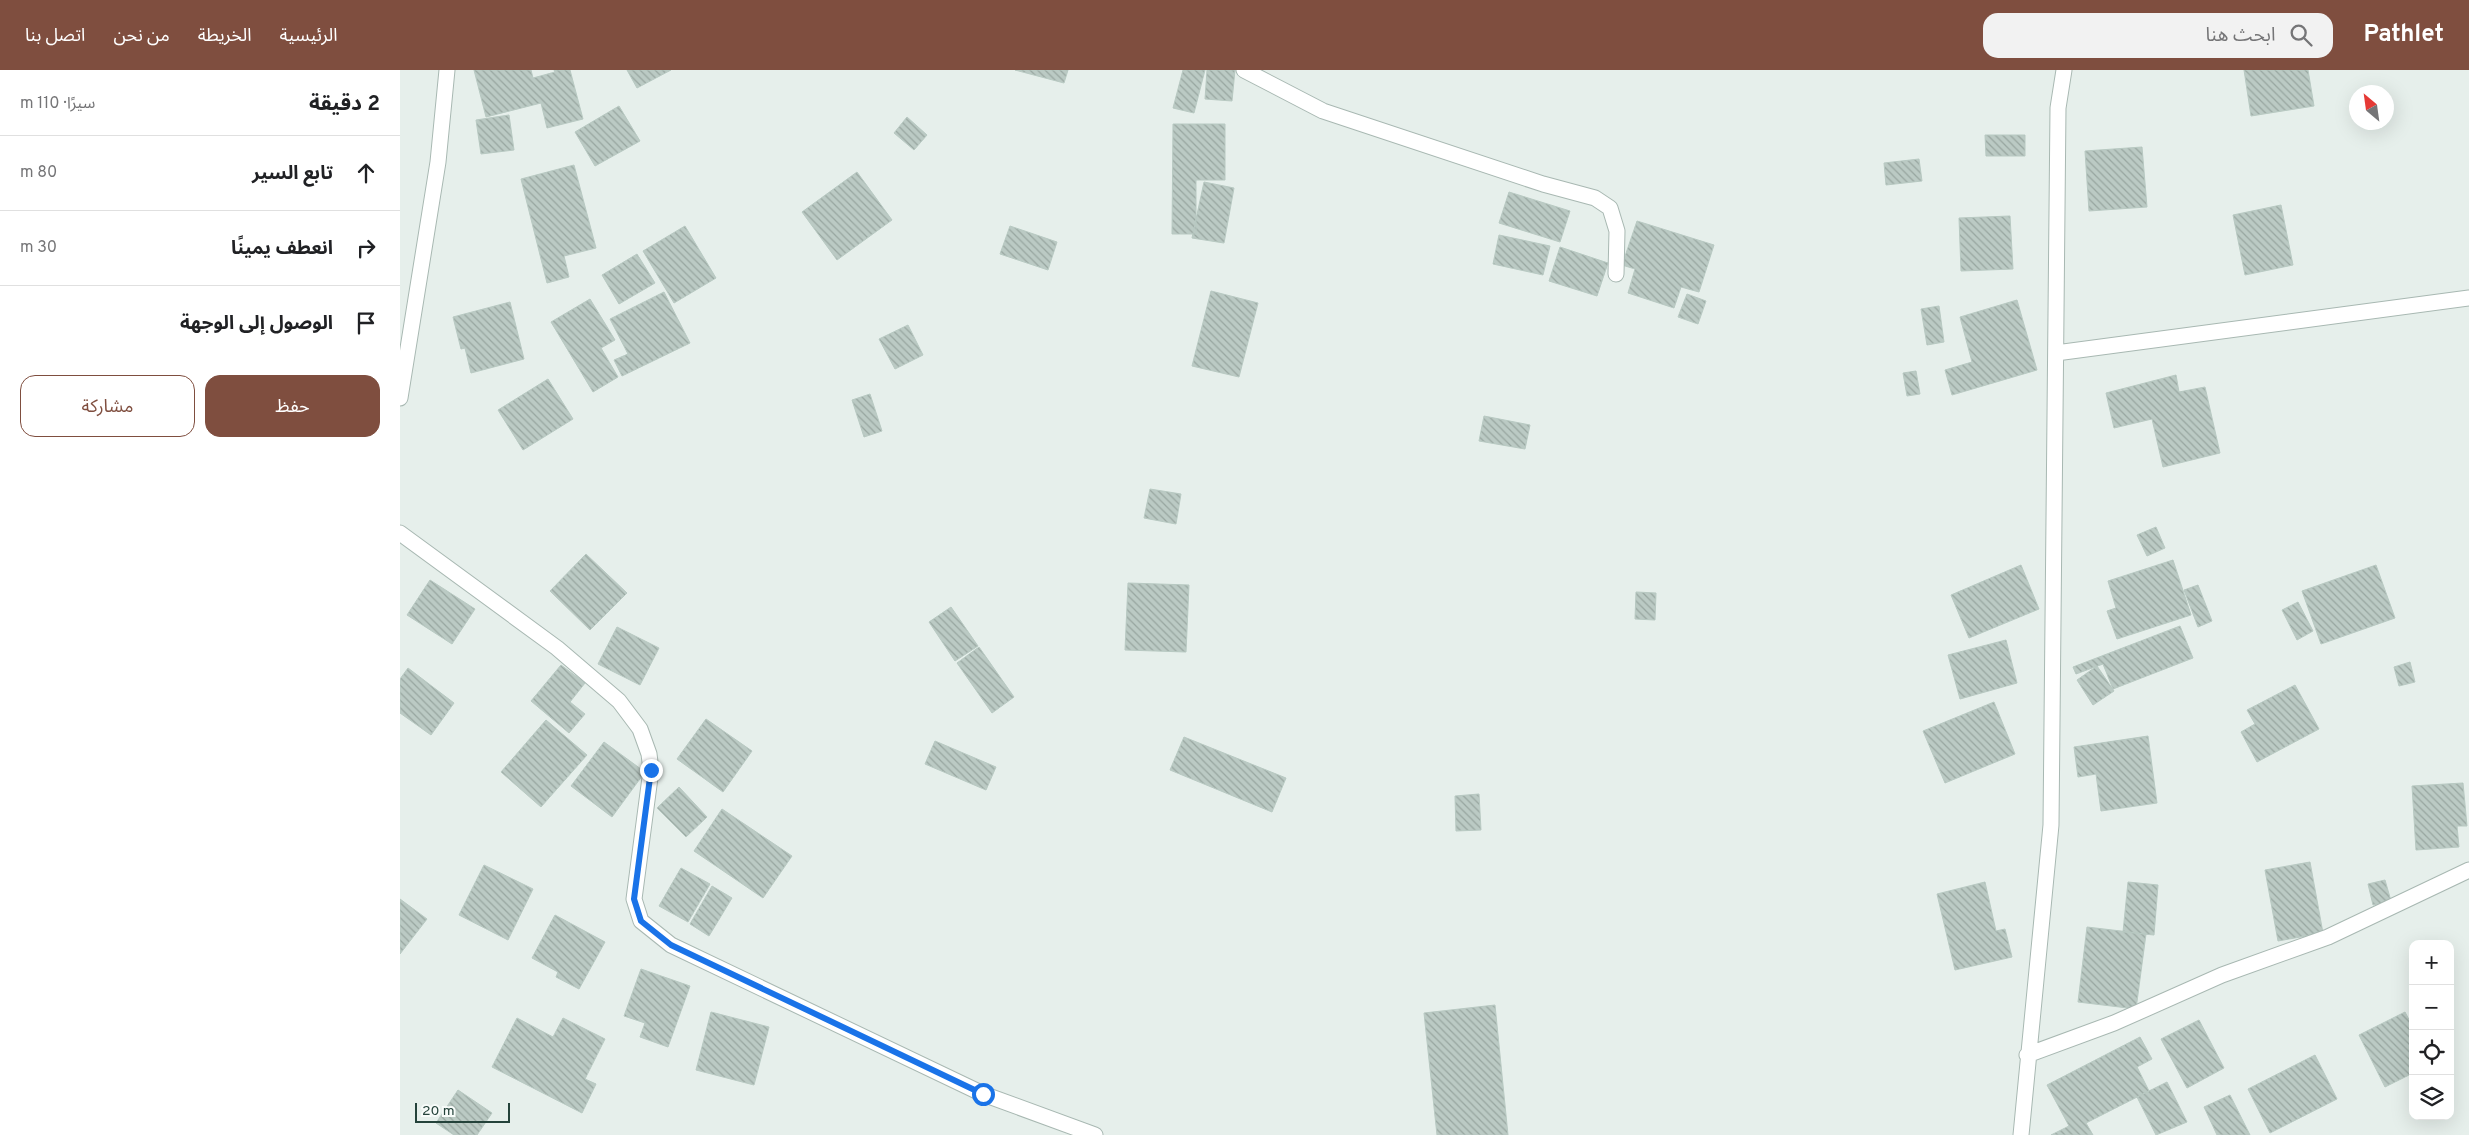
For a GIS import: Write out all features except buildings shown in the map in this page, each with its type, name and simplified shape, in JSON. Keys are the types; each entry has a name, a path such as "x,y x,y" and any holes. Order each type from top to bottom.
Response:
{"street":[{"path":"400,398 438,162 447,70"},
{"path":"1244,70 1323,111 1543,184 1595,198 1610,208 1617,230 1616,274"},
{"path":"2021,1135 2050,825 2058,108 2064,70"},
{"path":"2056,353 2469,298"},
{"path":"400,533 557,648 619,701 640,729 649,754 651,770 634,899 641,921 671,945 983,1094 1095,1135"},
{"path":"2027,1055 2114,1022 2222,975 2328,937 2469,870"}],"route":[{"path":"651,770 638,852 634,899 641,921 671,945 983,1094"}]}
